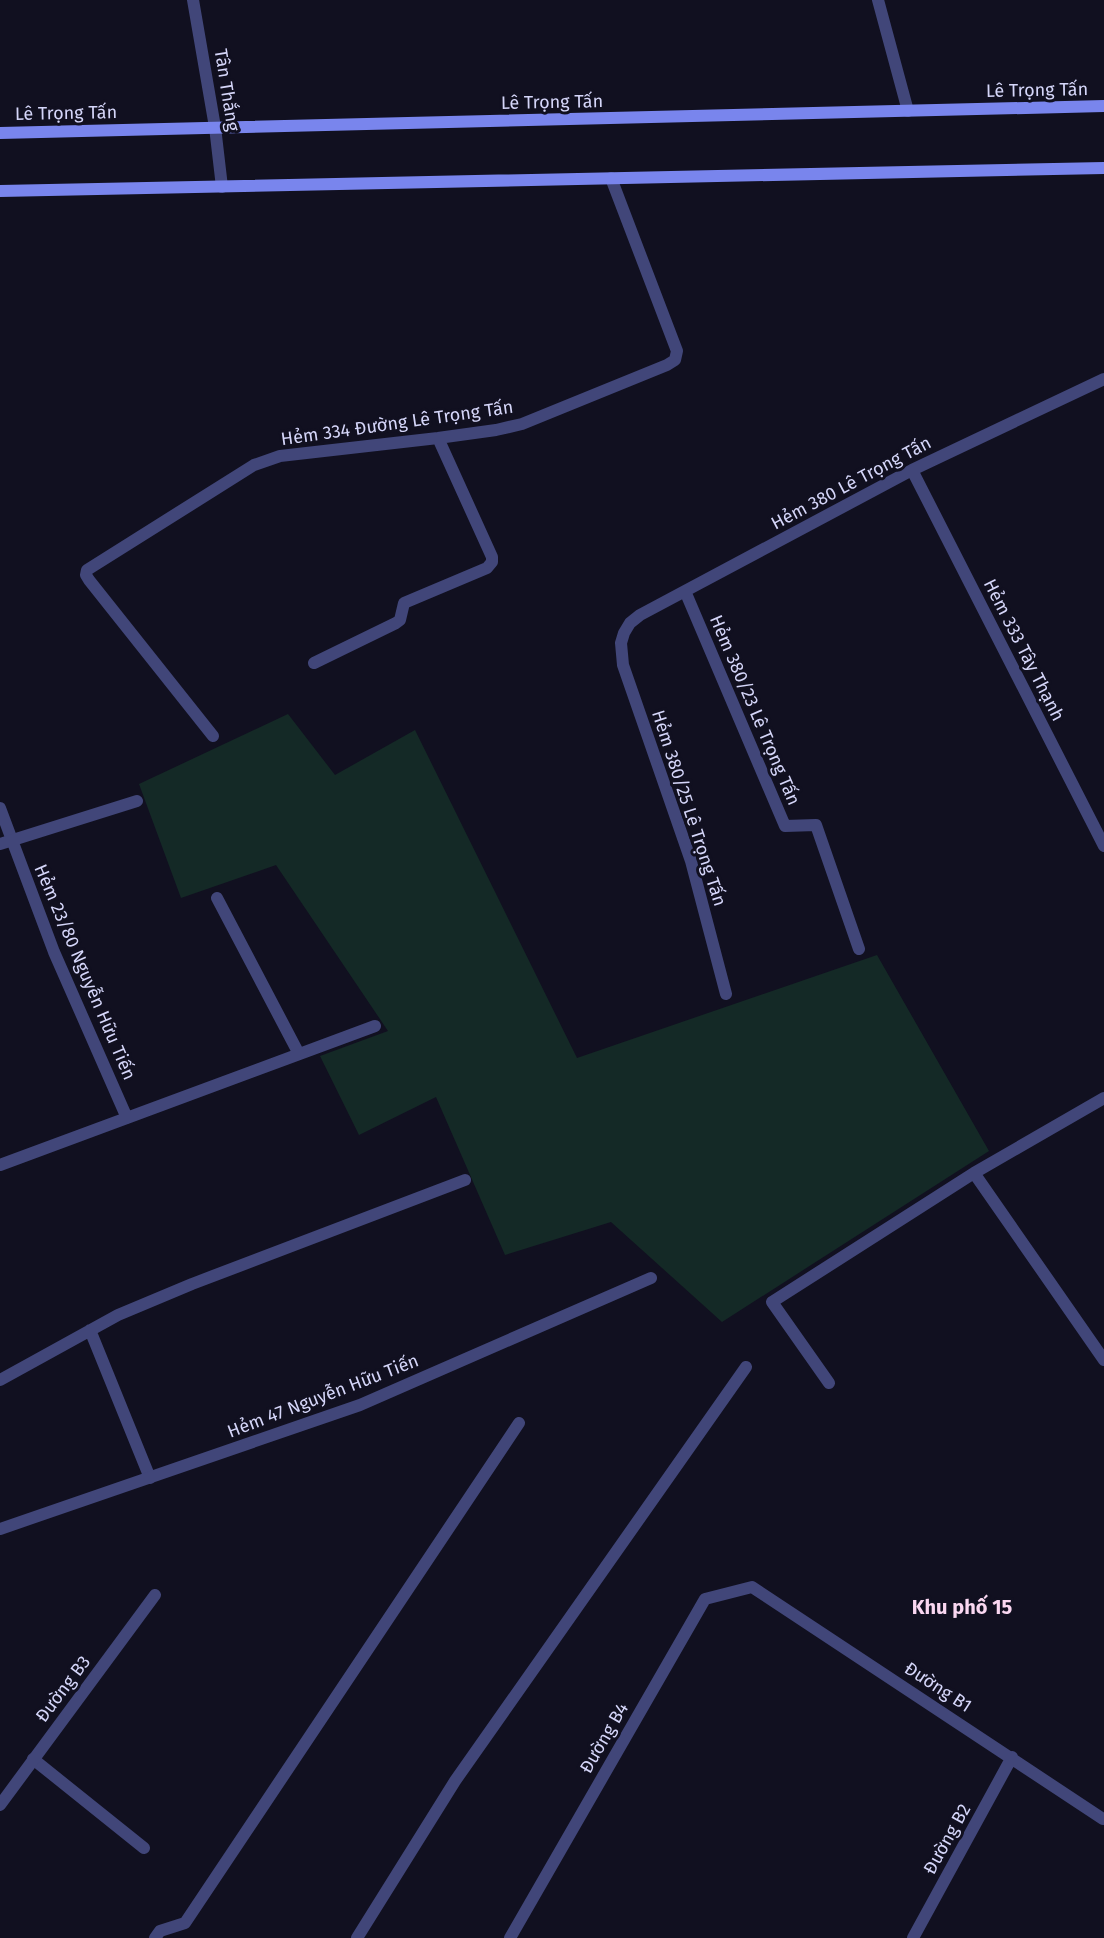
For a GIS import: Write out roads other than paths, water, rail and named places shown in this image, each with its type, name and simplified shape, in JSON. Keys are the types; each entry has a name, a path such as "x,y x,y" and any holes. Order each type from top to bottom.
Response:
{"main road":[{"name":"Lê Trọng Tấn","path":"0,133 1104,106"},
{"path":"0,191 1104,168"}],"street":[{"name":"Tân Thắng","path":"193,0 215,128 222,186"},
{"path":"878,0 908,111"},
{"name":"Hẻm 334 Đường Lê Trọng Tấn","path":"213,736 88,580 87,570 254,465 280,456 438,438 522,424 675,360 677,351 611,178"},
{"name":"Hẻm 380 Lê Trọng Tấn","path":"624,633 630,623 640,615 912,470 1104,379"},
{"path":"314,663 396,623 400,620 404,603 487,568 492,562 492,557 438,438"},
{"name":"Hẻm 333 Tây Thạnh","path":"912,470 1104,846"},
{"name":"Hẻm 380/23 Lê Trọng Tấn","path":"685,591 785,826 816,825 859,949"},
{"name":"Hẻm 380/25 Lê Trọng Tấn","path":"624,633 621,643 623,665 691,861 726,994"},
{"path":"6,842 137,801"},
{"name":"Hẻm 23/80 Nguyễn Hữu Tiến","path":"0,807 6,842 127,1118"},
{"path":"217,898 299,1054"},
{"path":"0,1165 375,1026"},
{"path":"829,1383 772,1302 974,1173 1104,1098"},
{"path":"974,1173 1104,1360"},
{"path":"0,1380 118,1316 192,1284 465,1180"},
{"name":"Hẻm 47 Nguyễn Hữu Tiến","path":"0,1529 360,1405 651,1278"},
{"path":"90,1330 150,1478"},
{"path":"357,1938 455,1781 746,1367"},
{"path":"155,1938 160,1931 186,1923 519,1423"},
{"name":"Đường B1","path":"752,1587 1103,1819"},
{"name":"Đường B4","path":"510,1938 705,1599 752,1587"},
{"name":"Đường B3","path":"0,1805 155,1595"},
{"name":"Đường B2","path":"913,1938 1012,1757"},
{"path":"33,1760 144,1848"}],"district":[{"name":"Khu phố 15","path":"962,1607"}]}
